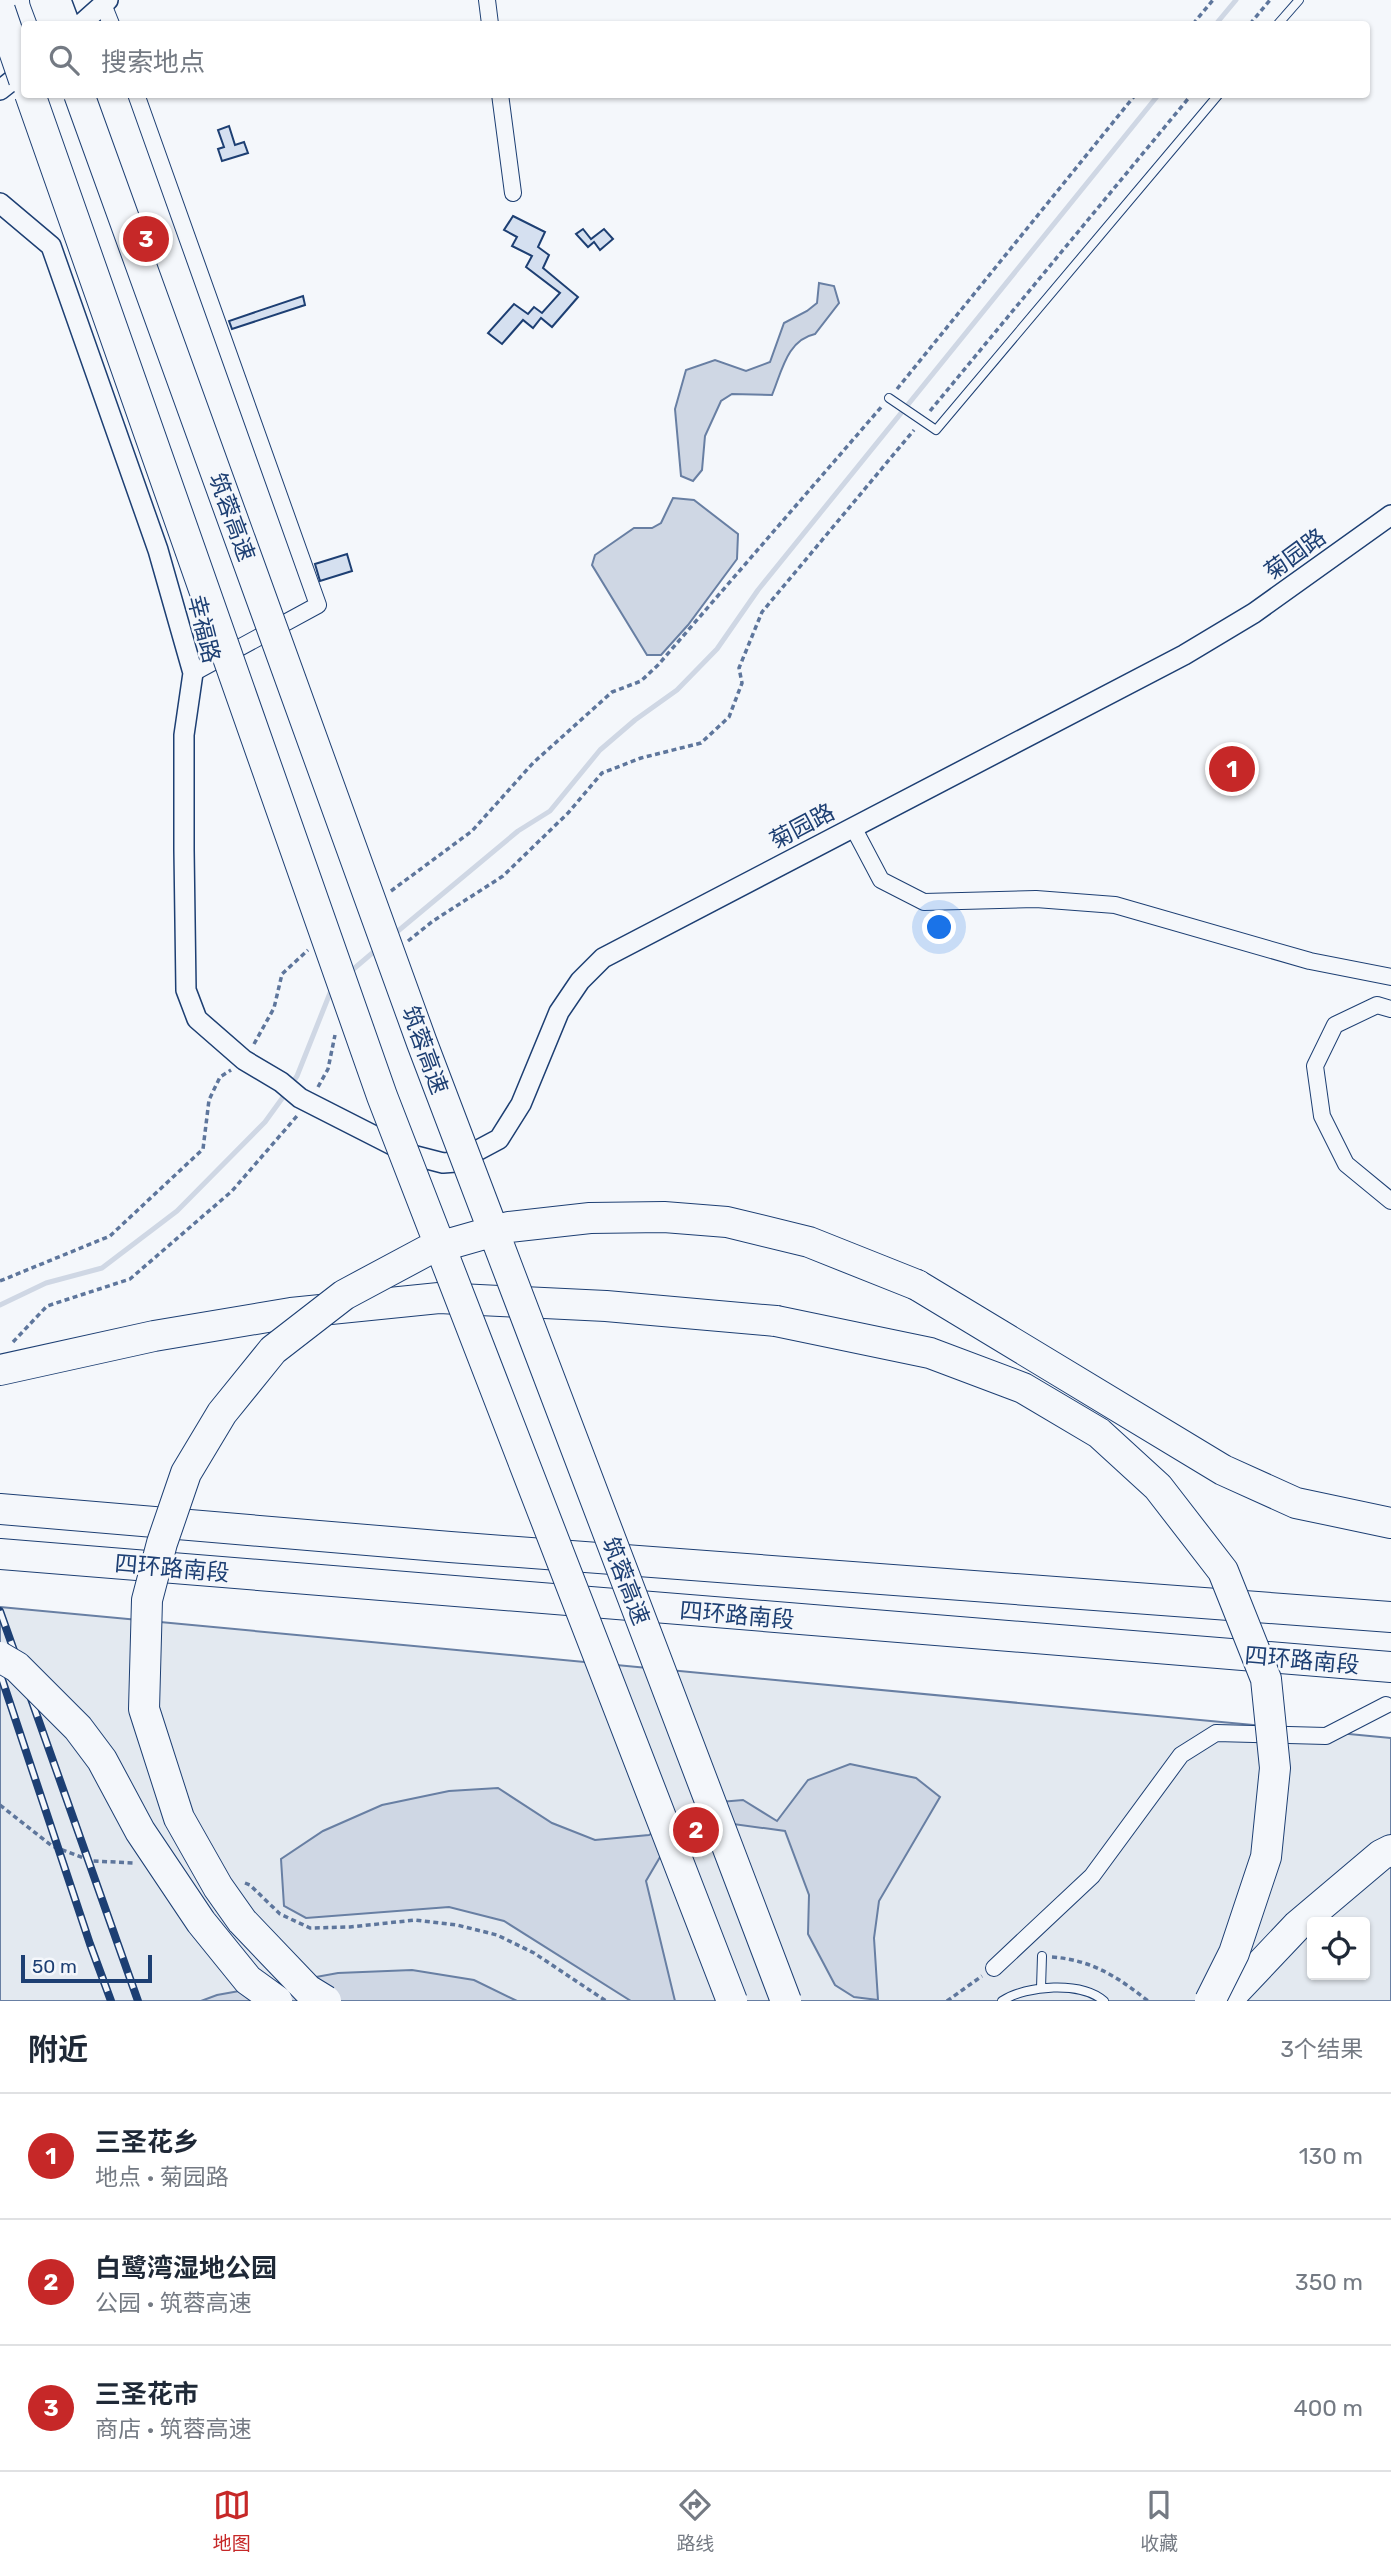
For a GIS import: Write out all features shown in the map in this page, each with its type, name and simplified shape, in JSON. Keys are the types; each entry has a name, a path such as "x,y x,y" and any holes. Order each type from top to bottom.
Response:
{"highway":[{"path":"45,0 53,21"},
{"path":"0,10 12,85 382,1096 732,2001"},
{"name":"筑蓉高速","path":"80,98 422,1043 786,2001"},
{"path":"326,2001 308,1990 252,1931 218,1887 179,1818 144,1709 147,1600 162,1543 186,1473 222,1413 272,1350 344,1294 428,1250 509,1227 603,1218 664,1217 727,1222 809,1242 917,1285 1223,1470 1296,1503 1391,1523"},
{"path":"5,1358 291,1313 439,1298 606,1306 776,1321 930,1353 1023,1388 1100,1433 1158,1487 1223,1571 1266,1679 1275,1768 1266,1857 1234,1953 1210,2001"},
{"name":"四环路南段","path":"0,1509 436,1545 1391,1617"},
{"name":"四环路南段","path":"0,1553 1391,1667"},
{"path":"0,1657 17,1667 78,1728 102,1760 140,1831 201,1922 248,1980 277,2001"},
{"path":"1226,2001 1297,1926 1381,1855 1391,1850"}],"street":[{"path":"61,0 69,21"},
{"path":"487,0 490,21"},
{"path":"84,21 106,2 110,21"},
{"path":"137,98 318,606 193,673"},
{"path":"501,98 513,193"},
{"name":"幸福路","path":"0,203 51,246 153,537 193,673 184,735 186,990 197,1019 244,1060 305,1100"},
{"name":"菊园路","path":"305,1100 412,1155 443,1163 456,1162 473,1155 499,1139 521,1104 559,1012 580,981 603,958 1184,655 1254,613 1391,515"},
{"path":"853,827 881,880 924,902 1036,899 1115,905 1310,961 1391,977"},
{"path":"1391,1009 1377,1005 1335,1025 1315,1066 1322,1116 1346,1164 1391,1200"},
{"path":"994,1968 1091,1876 1181,1755 1216,1733 1326,1736 1386,1705"}],"lane":[{"path":"1281,21 1299,0"},
{"path":"893,400 936,430 1216,98"},
{"path":"1041,1988 1042,1956"},
{"path":"1002,2001 1027,1990 1052,1987 1096,1994 1104,2001"}],"path":[{"path":"1196,21 1213,0"},
{"path":"1252,21 1270,0"},
{"path":"383,897 472,831 533,763 612,692 641,681 658,665 893,400 1133,98"},
{"path":"401,947 433,921 503,876 568,813 602,773 641,758 701,743 729,718 742,683 740,668 762,612 1189,98"},
{"path":"0,1281 110,1236 203,1149 209,1100 220,1077 244,1060 274,1008 282,974 315,946"},
{"path":"5,1358 47,1306 130,1279 232,1191 328,1069 335,1032"},
{"path":"0,1805 52,1846 92,1861 148,1864"},
{"path":"238,1881 250,1885 280,1914 310,1928 415,1920 457,1925 497,1936 534,1953 606,2001"}],"shaded area":[{"path":"819,283 834,286 839,303 815,334 806,337 792,350 772,395 732,394 721,401 705,436 702,470 693,481 681,476 675,409 686,370 715,360 746,371 770,362 784,323 817,303"},
{"path":"673,498 694,500 738,534 737,559 688,625 661,655 647,655 592,565 595,555 634,528 652,528 661,523"},
{"path":"0,1607 1391,1738 1391,2001 0,2001"},
{"path":"850,1764 916,1778 940,1797 879,1901 874,1938 878,2000 854,1997 835,1985 808,1934 809,1895 785,1831 719,1822 663,1852 646,1881 675,2001 631,2001 504,1921 449,1907 306,1918 284,1906 281,1859 323,1831 382,1805 449,1791 498,1788 552,1823 595,1840 649,1835 696,1804 743,1800 777,1821 808,1780"},
{"path":"412,1970 474,1980 517,2001 201,2001 217,1995 338,1973"}],"building":[{"path":"229,126 235,145 244,142 248,153 222,161 218,149 224,147 218,130"},
{"path":"513,216 545,232 538,247 549,255 543,268 578,297 552,327 541,318 533,328 523,320 502,344 488,333 514,304 528,314 534,307 542,313 560,293 526,267 532,256 512,246 517,237 504,230"},
{"path":"583,229 591,239 604,229 613,239 600,250 594,242 588,247 576,234"},
{"path":"303,296 305,305 232,329 229,321"},
{"path":"347,554 352,571 320,581 315,564"}],"waterway":[{"path":"1218,21 1236,0"},
{"path":"392,936 518,831 550,811 600,750 635,720 677,690 717,649 758,590 1156,98"},
{"path":"350,972 377,949"},
{"path":"291,1085 332,988"},
{"path":"0,1305 46,1283 102,1268 177,1211 265,1122 286,1093"}],"railway":[{"path":"0,1611 138,2001"},
{"path":"0,1673 111,2001"}],"place":[{"name":"三圣花市","path":"146,239"},
{"name":"三圣花乡","path":"1232,769"},
{"name":"白鹭湾湿地公园","path":"696,1830"}]}
